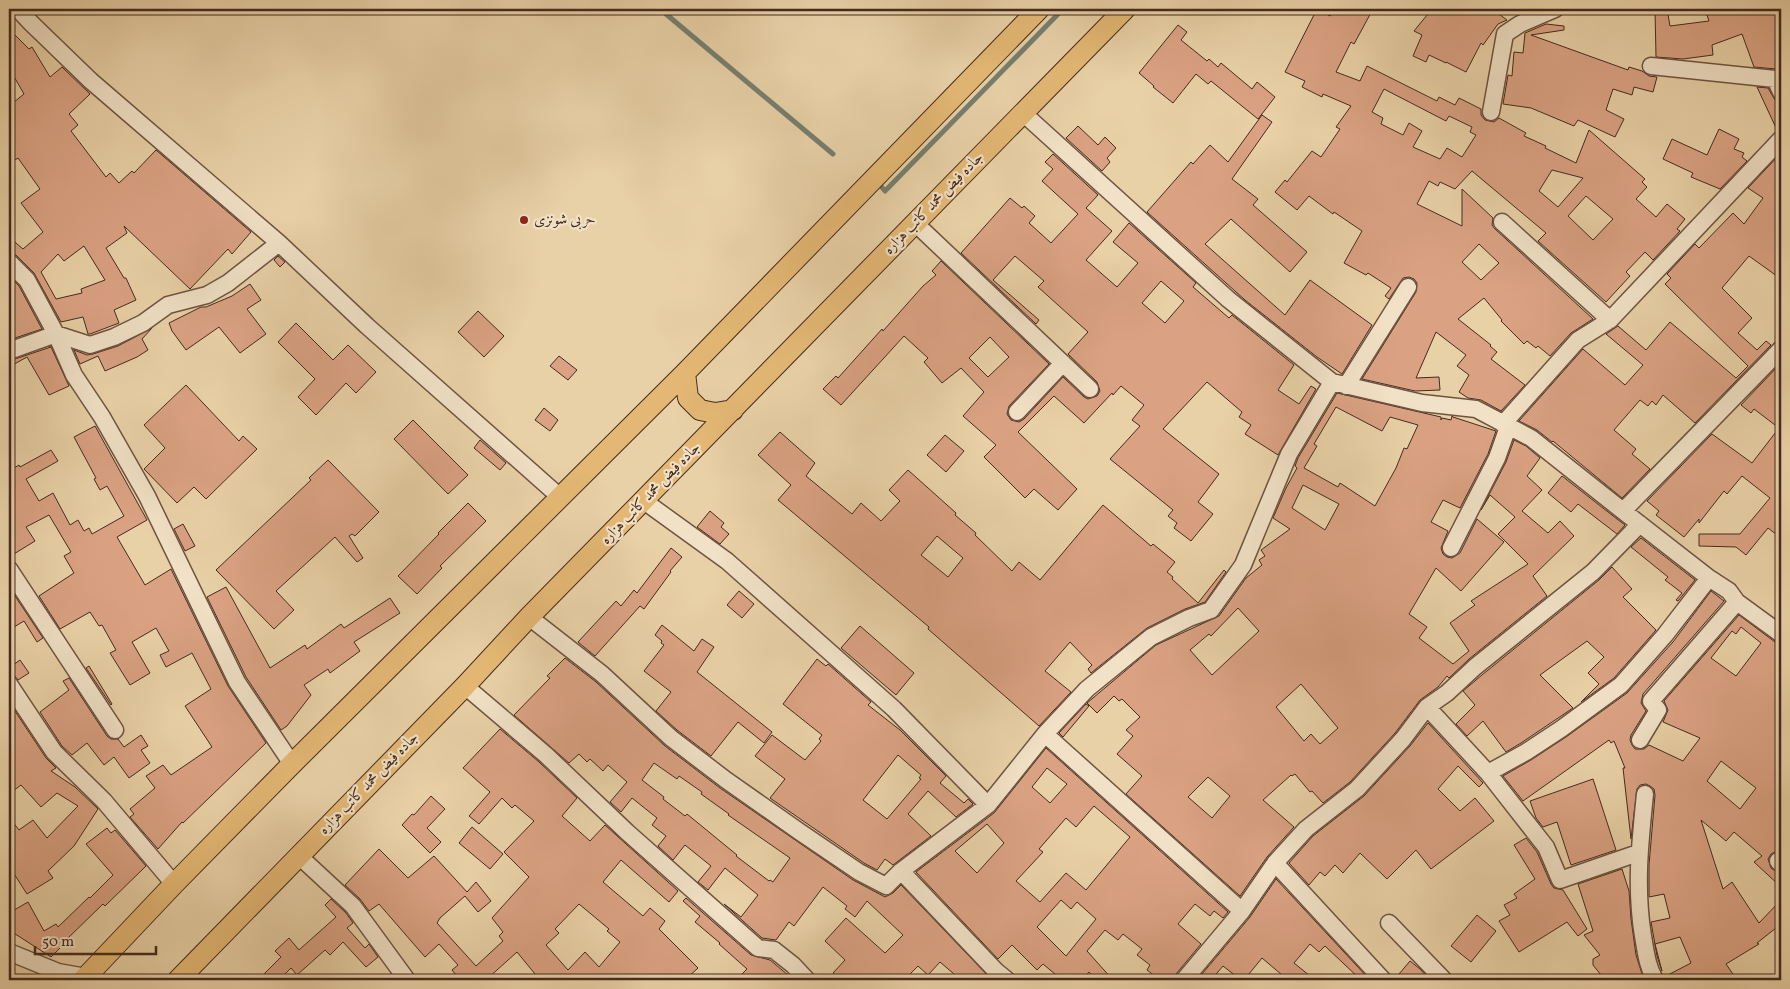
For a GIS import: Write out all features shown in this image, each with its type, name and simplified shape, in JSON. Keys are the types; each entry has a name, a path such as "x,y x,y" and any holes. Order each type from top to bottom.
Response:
{"main road":[{"path":"84,979 292,764 684,373 1039,9"},
{"name":"جاده فیض محمد کاتب هزاره","path":"178,980 465,686 529,617 1125,9"},
{"path":"684,373 688,398 700,410 715,413 733,410"}],"street":[{"path":"18,9 31,24 91,81 279,243 367,326 560,498"},
{"path":"1491,112 1505,34 1520,24 1555,9"},
{"path":"1651,66 1774,79 1781,92"},
{"path":"1023,113 1228,299 1339,384 1422,403 1476,409 1505,426 1531,438 1709,578 1729,591 1738,602 1781,634"},
{"path":"1451,548 1498,458 1505,426 1578,340 1610,320 1781,139"},
{"path":"1502,222 1610,320"},
{"path":"915,223 1090,389"},
{"path":"9,351 56,334 90,345 114,337 143,323 168,305 207,295 228,283 279,243"},
{"path":"9,262 27,280 56,334 74,375 102,417 147,496 237,682 292,764"},
{"path":"529,617 602,674 672,738 726,780 859,872 886,886 901,871 988,805 1044,734 1087,689 1150,637 1189,618 1211,610 1243,565 1289,454 1408,286"},
{"path":"1623,511 1781,349"},
{"path":"1017,412 1063,364"},
{"path":"644,501 727,561 894,709 988,805"},
{"path":"1184,980 1242,911 1274,864 1306,829 1357,789 1403,739 1427,707 1593,572 1640,524"},
{"path":"9,569 115,730"},
{"path":"1488,773 1526,752 1561,729 1621,685 1665,635 1709,578"},
{"path":"1640,740 1658,710 1652,701 1738,602"},
{"path":"9,684 54,752 104,801 174,884"},
{"path":"465,686 546,755 627,832 751,942 758,948 774,950 793,965 807,980"},
{"path":"1427,707 1488,773 1546,848 1560,880 1638,853"},
{"path":"1044,734 1242,911"},
{"path":"1645,794 1638,853 1639,910 1648,967 1655,980"},
{"path":"298,856 353,906 407,980"},
{"path":"1274,864 1383,980"},
{"path":"901,871 996,971 1007,980"},
{"path":"1389,923 1444,980"},
{"path":"9,952 58,972 84,979"}],"building":[{"path":"1317,9 1330,16 1334,9 1373,9 1354,44 1351,42 1336,72 1360,81 1367,66 1437,101 1439,97 1455,105 1459,98 1481,109 1481,115 1485,120 1494,122 1499,118 1526,133 1524,136 1576,163 1589,130 1645,179 1642,182 1647,187 1636,199 1656,217 1667,204 1685,219 1677,229 1680,231 1653,260 1645,252 1626,272 1630,276 1606,302 1538,241 1546,233 1472,171 1455,189 1440,182 1438,186 1429,181 1417,204 1462,226 1462,189 1493,218 1492,225 1495,229 1593,319 1571,333 1550,356 1538,346 1536,348 1527,341 1524,344 1501,321 1484,298 1458,319 1497,352 1491,359 1525,385 1501,411 1481,400 1468,398 1459,392 1469,375 1457,366 1466,355 1436,332 1416,378 1439,377 1440,390 1415,391 1362,379 1416,292 1417,283 1409,277 1403,278 1389,299 1385,296 1391,288 1368,273 1366,275 1344,263 1362,231 1334,212 1333,214 1309,196 1297,210 1275,192 1285,180 1287,182 1312,151 1321,157 1340,129 1336,127 1351,106 1323,94 1322,97 1302,87 1305,81 1285,72","holes":["1384,89 1446,121 1449,116 1472,127 1470,132 1476,135 1462,157 1447,148 1440,159 1413,147 1422,131 1409,123 1403,135 1381,124 1383,118 1372,112","1552,170 1583,178 1558,207 1539,191","1586,196 1613,219 1593,240 1568,216","1479,244 1499,263 1481,280 1462,262"]},
{"path":"1432,9 1492,9 1507,20 1498,24 1483,45 1481,43 1466,72 1429,55 1426,62 1413,56 1422,35 1414,31"},
{"path":"1655,9 1667,9 1670,26 1709,21 1705,9 1781,9 1781,71 1754,67 1742,34 1712,45 1713,55 1683,59 1656,57"},
{"path":"1546,24 1564,26 1564,30 1531,35 1628,70 1629,67 1642,71 1649,76 1657,77 1653,92 1634,87 1632,95 1613,89 1606,110 1624,119 1615,137 1578,120 1574,126 1531,108 1503,104 1508,75 1512,76 1514,52 1523,53 1525,33"},
{"path":"1178,25 1187,32 1181,40 1207,61 1209,59 1218,67 1221,63 1252,89 1257,82 1275,97 1258,119 1211,81 1208,84 1196,74 1173,103 1139,73"},
{"path":"9,29 29,49 32,47 50,77 62,67 90,94 69,114 78,125 71,131 106,177 110,173 119,183 132,171 134,173 156,150 251,232 232,254 228,249 190,289 124,226 127,233 106,248 124,278 126,278 136,300 114,310 119,323 90,334 88,334 83,317 61,322 34,273 16,255 9,252 9,237 23,249 43,232 21,203 40,189 18,158 9,164 9,106 24,94 9,68","holes":["84,246 105,280 81,289 82,293 56,299 41,272 58,254 64,261"]},
{"path":"1757,87 1768,88 1775,100 1781,102 1781,129 1777,130"},
{"path":"1262,115 1272,122 1232,179 1258,199 1253,205 1307,252 1290,272 1231,219 1205,244 1285,315 1310,280 1372,325 1342,374 1317,357 1245,300 1147,212 1191,162 1193,164 1210,145 1228,162"},
{"path":"1078,126 1098,145 1105,137 1116,148 1107,158 1110,162 1102,171 1066,138"},
{"path":"1719,129 1739,139 1734,149 1744,153 1742,157 1747,161 1720,189 1691,177 1693,173 1663,159 1672,139 1707,155"},
{"path":"1781,153 1781,279 1749,256 1722,288 1752,318 1738,333 1757,350 1766,341 1771,345 1695,423 1663,395 1656,405 1652,401 1648,406 1640,400 1614,430 1636,449 1632,454 1650,469 1622,498 1553,441 1519,421 1583,349 1625,385 1643,365 1606,334 1618,326 1646,350 1670,322 1736,378 1748,366 1665,284 1671,278 1667,274 1695,244 1699,248 1733,213 1744,224 1763,198 1748,188"},
{"path":"1053,154 1098,195 1086,208 1112,231 1086,260 1117,287 1138,263 1113,242 1129,223 1196,283 1193,287 1229,318 1232,315 1294,365 1278,390 1299,404 1311,386 1316,389 1278,455 1245,434 1251,425 1239,417 1242,412 1207,382 1163,429 1219,474 1198,502 1213,514 1191,541 1174,528 1177,523 1168,516 1173,510 1110,459 1140,426 1132,420 1144,405 1121,386 1084,423 1054,396 1018,432 1077,489 1058,510 1034,489 1025,498 984,457 996,445 963,416 984,392 961,368 942,383 924,362 928,358 904,336 841,405 823,389 836,376 838,378 882,329 883,331 923,286 936,275 932,271 941,261 1049,364 1009,406 1007,414 1011,420 1019,422 1024,419 1063,377 1084,397 1088,399 1097,396 1100,391 1097,382 1068,354 1088,332 1038,287 1044,281 1015,256 993,280 1039,320 1036,324 961,253 1010,198 1022,208 1024,206 1035,216 1029,223 1051,243 1078,214 1042,181 1053,169 1045,162","holes":["1161,281 1184,301 1165,323 1142,303","990,337 1009,357 988,377 969,358"]},
{"path":"278,256 285,262 280,267 274,260"},
{"path":"9,276 19,286 42,329 9,340"},
{"path":"250,284 261,300 247,309 266,334 240,353 219,327 186,350 172,331 169,323 201,307 206,307 232,296"},
{"path":"478,311 504,336 484,357 458,332"},
{"path":"296,323 333,360 348,345 376,372 356,393 346,383 316,415 298,397 315,379 278,342"},
{"path":"152,328 142,339 148,350 105,371 98,356 80,364 74,350 87,355 93,354 118,346"},
{"path":"51,347 69,386 49,395 27,357 9,367 9,361"},
{"path":"559,356 577,370 568,380 550,366"},
{"path":"1781,363 1781,391 1776,398 1781,402 1781,538 1768,528 1746,555 1736,547 1699,546 1699,534 1740,534 1770,498 1742,476 1727,494 1724,491 1699,523 1699,519 1684,537 1656,515 1659,511 1647,501 1712,434 1752,463 1779,428 1754,409 1751,413 1741,405"},
{"path":"186,385 239,441 243,436 257,449 206,499 194,487 177,503 144,469 165,448 144,425"},
{"path":"1337,393 1441,417 1441,420 1442,418 1451,420 1452,416 1496,431 1488,454 1460,508 1443,500 1431,522 1448,531 1441,548 1443,554 1447,557 1452,558 1460,553 1477,519 1504,542 1461,591 1436,568 1409,614 1427,627 1419,638 1453,664 1469,651 1450,623 1475,605 1471,601 1528,564 1498,534 1515,517 1490,495 1481,510 1506,462 1514,440 1526,446 1540,458 1527,476 1542,490 1522,511 1548,533 1560,521 1574,536 1533,576 1547,596 1420,700 1395,733 1350,782 1323,803 1312,791 1310,792 1295,774 1291,775 1263,800 1294,827 1267,857 1240,896 1126,794 1142,776 1117,754 1133,736 1126,730 1140,717 1122,699 1119,701 1114,696 1097,713 1087,703 1156,645 1219,616 1246,578 1262,565 1259,560 1265,556 1261,550 1290,529 1273,518 1297,468 1295,466","holes":["1336,407 1382,431 1390,417 1418,425 1407,449 1404,448 1396,468 1375,506 1340,483 1338,487 1304,468 1317,446 1314,444","1303,485 1339,504 1325,530 1292,508","1238,608 1259,631 1212,675 1190,650 1209,634 1211,636","1301,684 1338,728 1320,744 1311,734 1304,741 1276,707","1208,777 1230,796 1212,818 1188,797"]},
{"path":"544,408 558,420 550,431 535,420"},
{"path":"413,420 468,475 448,494 394,439"},
{"path":"95,426 147,520 117,537 145,585 171,569 228,686 266,743 182,822 158,849 130,817 134,814 130,809 155,788 146,776 163,765 171,775 212,747 185,706 211,689 192,653 166,667 160,655 169,651 156,628 132,642 150,673 130,685 110,653 116,650 102,625 99,626 90,612 60,629 39,596 74,573 64,556 71,552 49,515 26,527 35,541 9,557 9,471 51,450 58,461 26,479 39,501 53,493 70,525 78,520 84,531 89,528 92,534 124,516 107,486 100,490 94,479 96,478 74,437"},
{"path":"780,432 815,463 806,476 852,514 861,503 881,521 900,501 889,490 908,470 956,513 955,515 976,533 975,535 1012,571 1019,562 1040,580 1103,505 1151,546 1153,544 1175,562 1167,572 1198,603 1224,570 1226,572 1205,602 1185,609 1147,628 1091,673 1088,669 1092,665 1070,642 1045,671 1071,692 1039,726 928,629 929,627 778,500 791,485 758,455","holes":["937,536 963,558 948,577 921,555"]},
{"path":"945,435 964,451 946,472 927,455"},
{"path":"480,440 506,463 500,470 474,448"},
{"path":"328,460 379,512 355,536 352,534 349,536 363,558 357,562 335,537 276,591 294,610 274,629 216,570 311,480 309,478"},
{"path":"1562,476 1625,525 1617,534 1578,504 1571,512 1548,493"},
{"path":"468,503 486,521 440,566 442,568 417,594 398,576"},
{"path":"710,511 724,523 721,527 729,534 720,544 697,527"},
{"path":"183,524 195,546 185,551 174,529"},
{"path":"1641,538 1695,580 1678,601 1676,600 1682,593 1665,580 1668,577 1631,547"},
{"path":"671,548 682,557 644,609 640,606 595,656 578,642 616,601 621,606 634,590 637,593"},
{"path":"1612,567 1632,589 1623,597 1656,630 1614,678 1581,702 1599,684 1588,673 1604,657 1587,641 1540,675 1573,708 1506,752 1483,721 1467,736 1456,724 1475,705 1463,691 1599,580"},
{"path":"9,587 43,638 37,642 24,621 9,630"},
{"path":"226,587 270,668 305,645 307,649 341,624 344,628 390,598 400,613 354,642 360,651 330,673 328,669 304,685 311,695 287,726 281,730 246,677 207,597"},
{"path":"739,591 754,604 742,618 727,605"},
{"path":"1711,591 1724,601 1643,694 1641,703 1646,711 1631,735 1630,740 1635,749 1644,749 1649,745 1683,761 1700,738 1663,722 1668,710 1664,701 1739,615 1775,642 1781,644 1781,852 1771,854 1768,859 1771,868 1781,874 1781,887 1754,862 1762,856 1734,832 1726,841 1701,820 1723,889 1732,882 1759,923 1781,900 1781,924 1757,943 1759,944 1726,964 1737,980 1665,980 1664,977 1691,963 1680,937 1655,944 1662,971 1657,956 1651,922 1670,918 1664,894 1649,897 1654,789 1646,784 1640,785 1637,789 1631,839 1623,768 1625,768 1614,741 1611,743 1609,740 1523,801 1503,776 1566,737 1627,693 1673,642","holes":["1741,627 1761,643 1736,676 1711,658 1732,631 1736,634","1721,761 1756,788 1740,809 1707,781"]},
{"path":"662,625 694,651 702,639 714,647 697,672 772,732 764,743 738,722 711,756 656,711 671,692 644,671 664,645 655,635"},
{"path":"860,626 914,673 896,695 841,648"},
{"path":"565,658 596,682 665,746 720,788 853,880 885,897 893,893 901,885 992,980 961,980 940,962 928,975 918,966 904,980 842,980 833,973 845,960 825,941 846,918 885,953 903,935 867,901 855,917 845,909 847,906 823,887 794,926 789,922 776,940 762,938 724,904 741,917 758,895 725,868 708,890 698,882 711,866 685,845 673,860 658,846 666,836 652,825 657,818 632,798 621,812 610,802 627,782 608,765 603,771 590,759 587,762 579,754 569,763 514,715 550,678 547,676","holes":["654,763 677,779 679,776 702,792 701,794 728,815 790,858 773,882 736,856 687,814 685,816 642,780"]},
{"path":"817,659 826,666 828,664 871,702 868,705 900,730 946,776 940,783 964,803 968,799 973,804 956,817 928,791 908,814 931,836 893,865 885,859 877,870 770,798 785,779 755,756 772,735 805,760 821,741 819,739 822,735 783,704","holes":["898,755 921,775 919,778 921,779 887,819 863,800"]},
{"path":"20,660 29,673 18,680 14,675 9,674 9,668"},
{"path":"89,666 112,704 111,705 86,668"},
{"path":"69,678 107,736 111,739 118,739 124,747 141,735 148,746 141,750 150,763 129,778 114,757 104,765 87,743 72,755 62,746 40,712 69,690 63,681"},
{"path":"9,702 46,758 56,768 51,771 75,787 98,809 74,846 48,871 53,878 27,894 9,866 9,817 19,830 33,820 47,838 78,806 57,793 41,807 21,785 9,794"},
{"path":"1086,704 1089,706 1063,737 1059,733"},
{"path":"1428,723 1483,783 1479,787 1458,766 1438,789 1460,811 1475,798 1494,821 1431,869 1416,850 1387,879 1360,853 1343,873 1335,865 1325,876 1320,872 1309,885 1289,863 1313,836 1364,796 1410,746"},
{"path":"500,729 539,762 577,798 562,816 590,841 605,825 678,891 669,902 621,860 603,882 643,916 650,908 665,921 659,929 698,968 685,980 540,980 517,952 487,979 489,980 460,980 452,970 458,965 439,944 425,957 379,904 369,911 360,899 345,885 379,849 408,878 434,856 467,892 476,882 491,901 478,912 465,896 440,918 437,923 476,966 503,941 499,936 503,932 492,918 529,877 504,852 534,821 515,805 512,808 502,798 479,824 469,816 490,792 463,768","holes":["579,904 609,929 607,931 620,942 599,967 585,952 568,970 546,945 559,933 555,929"]},
{"path":"1046,748 1228,912 1223,918 1214,911 1210,916 1195,904 1178,924 1201,944 1176,974 1174,980 1160,980 1147,970 1150,965 1137,955 1142,949 1123,934 1118,940 1105,930 1087,951 1113,980 1096,980 1089,972 1082,980 1062,980 1043,964 1037,970 1012,945 998,959 916,872 994,813","holes":["1047,768 1067,784 1050,803 1032,787","1094,806 1130,837 1086,890 1066,873 1040,902 1016,881 1043,852 1039,849 1066,818 1076,827","987,824 1004,843 977,873 955,851","1061,900 1071,909 1077,902 1096,919 1066,956 1037,927"]},
{"path":"1593,779 1616,850 1571,865 1557,822 1543,827 1536,818 1530,801"},
{"path":"431,796 445,809 427,828 441,842 430,853 402,825"},
{"path":"472,827 503,854 490,869 459,843"},
{"path":"107,828 111,833 115,830 146,866 105,906 103,904 51,957 9,930 9,913 28,902 44,931 56,924 58,927 113,875 86,844"},
{"path":"1526,838 1537,852 1551,884 1554,888 1563,890 1587,929 1578,936 1567,922 1519,952 1499,921 1510,915 1504,905 1517,898 1514,894 1535,879 1514,845"},
{"path":"1622,869 1629,891 1636,955 1644,980 1605,980 1593,965 1593,959 1600,955 1584,935 1593,931 1578,884"},
{"path":"1276,879 1370,980 1361,980 1325,946 1319,952 1310,944 1294,963 1315,980 1288,980 1262,958 1244,980 1241,980 1223,966 1211,980 1197,980 1250,917"},
{"path":"686,898 751,955 770,960 794,980 736,980 747,969 695,922 700,916 683,901"},
{"path":"331,899 346,913 353,923 347,928 365,948 369,944 378,957 366,967 343,942 330,955 325,950 297,975 291,968 279,980 258,980 281,957 275,951 289,938 299,950 336,917 325,905"},
{"path":"1477,915 1496,931 1471,962 1451,946"},
{"path":"1410,961 1420,969 1430,980 1394,980"}],"waterway":[{"path":"660,9 833,154"},
{"path":"880,185 885,191 1063,9"}],"place":[{"name":"حربی شونزی","path":"524,220"}]}
